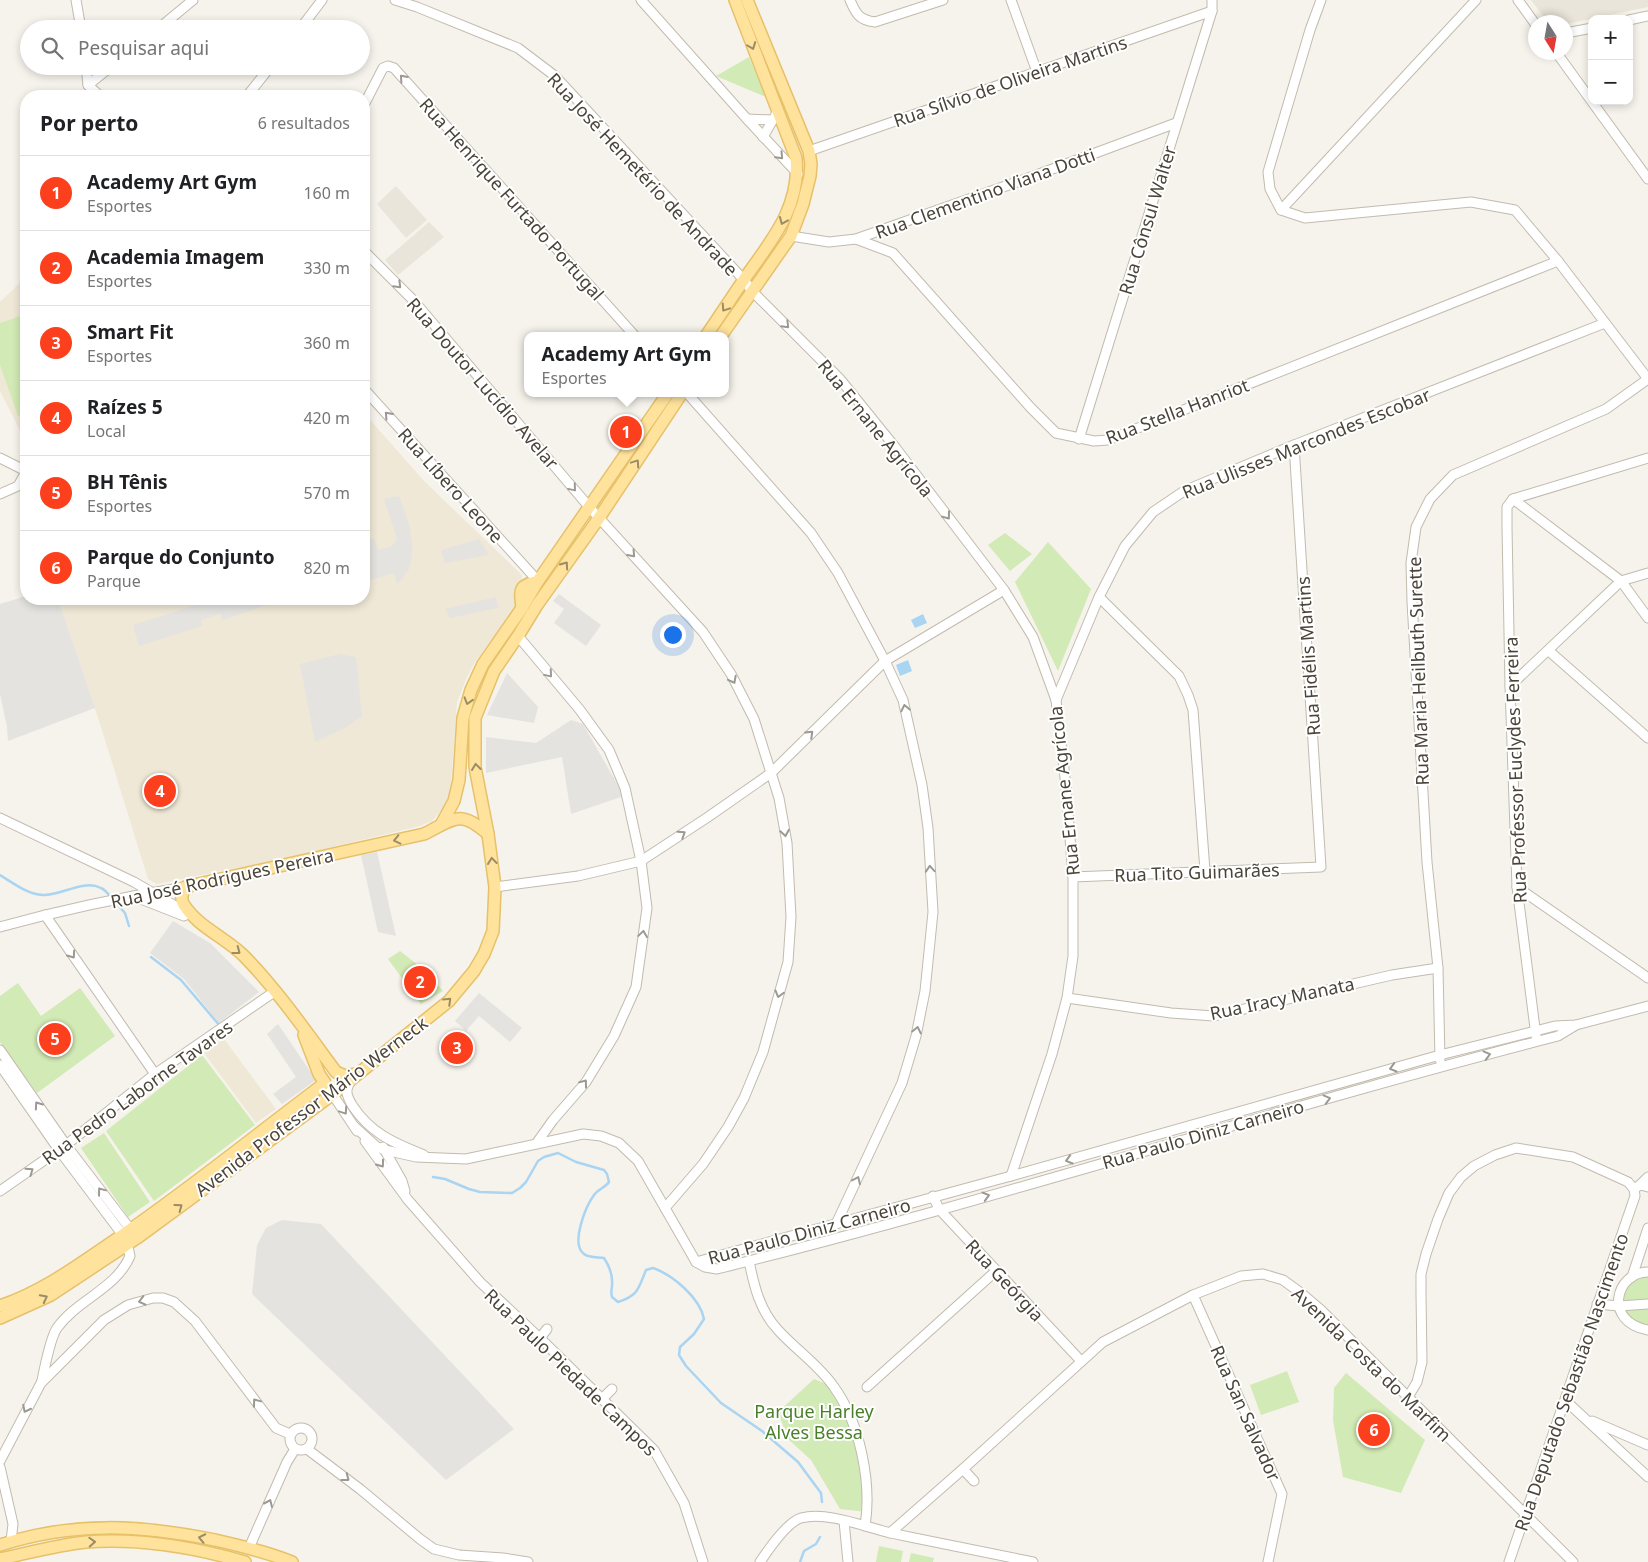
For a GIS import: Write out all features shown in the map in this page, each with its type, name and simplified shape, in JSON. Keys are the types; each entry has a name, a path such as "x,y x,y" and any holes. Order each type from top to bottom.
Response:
{"main road":[{"path":"709,332 780,228 793,197 798,175 796,158 775,115 735,0"},
{"path":"724,332 791,236 803,204 811,164 809,151 747,0"},
{"path":"775,115 788,114 796,120"},
{"path":"442,823 454,802 459,780 463,718 471,690 483,664 522,608 520,594 522,588 525,584 538,581 665,397"},
{"name":"Avenida Professor Mário Werneck","path":"0,1306 22,1299 129,1236 333,1094 449,1001 474,971 484,954 493,931 495,887 488,834 475,768 475,718 494,671 679,397"},
{"path":"537,605 540,588 538,581"},
{"path":"442,823 467,819 476,823 488,834"},
{"name":"Rua José Rodrigues Pereira","path":"185,887 424,834 442,823"},
{"path":"185,887 181,897 182,901 195,919 244,956 298,1020 336,1072 345,1076 356,1074"},
{"path":"298,1020 319,1074 325,1083"},
{"name":"Avenida Professor Mário Werneck","path":"0,1318 51,1295 325,1083"},
{"path":"245,1562 188,1548 140,1541 85,1542 5,1558 5,1543 62,1530 110,1527 176,1532 249,1548 292,1562"},
{"path":"26,1537 44,1550"},
{"path":"222,1556 249,1548"}],"street":[{"path":"76,0 79,20"},
{"path":"169,20 193,0"},
{"path":"307,20 322,0"},
{"name":"Rua José Hemetério de Andrade","path":"395,0 518,48 555,76 744,280 752,291"},
{"path":"641,0 798,175"},
{"path":"850,0 855,12 864,21 875,22 943,0"},
{"path":"1011,0 1037,72"},
{"name":"Rua Cônsul Walter","path":"1079,439 1212,11 1212,0"},
{"path":"1321,0 1310,30 1268,172 1270,189 1280,210 1305,218 1470,202 1498,205 1515,210 1558,261 1648,379"},
{"path":"1280,210 1476,0"},
{"path":"1518,0 1529,15"},
{"name":"Rua Sílvio de Oliveira Martins","path":"809,151 1212,11"},
{"path":"1633,19 1648,16"},
{"path":"1573,32 1588,29"},
{"path":"1562,60 1648,179"},
{"name":"Rua Henrique Furtado Portugal","path":"370,93 383,68 388,66 394,68 630,332"},
{"path":"87,75 88,85 93,90"},
{"path":"88,85 101,75"},
{"path":"252,90 264,75"},
{"path":"746,119 775,115"},
{"path":"763,137 775,115"},
{"name":"Rua Clementino Viana Dotti","path":"791,236 828,242 856,239 1176,123"},
{"name":"Rua Stella Hanriot","path":"856,239 893,253 1030,407 1056,433 1094,442 1108,440 1558,261"},
{"name":"Rua Doutor Lucídio Avelar","path":"370,257 414,301 590,508 704,632 731,674 754,719 779,798 787,843 791,917 788,962 763,1052 744,1098 728,1127 703,1164 665,1208"},
{"name":"Rua Ernane Agrícola","path":"752,291 840,379 895,447 1004,590 1033,637 1056,700 1066,786 1073,877 1073,956 1067,998 1052,1054 1012,1176"},
{"name":"Rua Ulisses Marcondes Escobar","path":"1056,700 1099,597 1125,546 1153,512 1184,491 1294,445 1605,323"},
{"name":"Rua Maria Heilbuth Surette","path":"1440,1067 1438,968 1427,862 1412,602 1411,563 1416,526 1430,499 1452,475 1606,409 1648,379"},
{"name":"Rua Líbero Leone","path":"370,396 538,581"},
{"path":"691,397 811,533 838,574 885,661 903,700 922,785 928,828 933,912 925,991 916,1036 902,1083 836,1224"},
{"name":"Rua Fidélis Martins","path":"1294,445 1321,867"},
{"path":"0,458 20,468"},
{"path":"1513,500 1648,458"},
{"path":"0,494 18,486 20,482"},
{"path":"1513,500 1621,582 1648,618"},
{"name":"Rua Professor Euclydes Ferreira","path":"1513,500 1507,507 1510,686 1517,887 1536,1042"},
{"path":"1510,686 1621,582 1648,573"},
{"path":"495,887 578,876 641,861 771,773 885,661 1004,590"},
{"path":"1099,597 1179,676 1188,694 1193,710 1205,871"},
{"path":"518,636 580,710 609,750 625,788 641,861 647,908 636,987 614,1036 586,1082 553,1120 536,1144"},
{"path":"1549,651 1648,738"},
{"path":"0,818 88,859 152,892 195,919"},
{"name":"Rua Tito Guimarães","path":"1073,877 1321,867"},
{"name":"Rua José Rodrigues Pereira","path":"0,927 107,901 185,887"},
{"path":"1517,887 1648,978"},
{"path":"133,896 195,919"},
{"path":"45,915 155,1074"},
{"name":"Rua Iracy Manata","path":"1067,998 1171,1014 1214,1016 1392,975 1438,968"},
{"name":"Rua Pedro Laborne Tavares","path":"0,1191 63,1147 155,1074 274,992"},
{"name":"Rua Paulo Diniz Carneiro","path":"696,1262 1012,1176 1440,1055 1555,1026 1576,1025 1648,1006"},
{"name":"Rua Paulo Diniz Carneiro","path":"696,1262 705,1267 717,1268 939,1210 1216,1132 1290,1109 1558,1036 1576,1025"},
{"path":"1,1053 63,1147"},
{"path":"0,1065 129,1236 130,1256 121,1274 69,1313 55,1330 41,1382 0,1460"},
{"path":"356,1074 347,1086 346,1096 372,1130 429,1157"},
{"name":"Rua Paulo Piedade Campos","path":"325,1083 355,1128 408,1200 480,1282 512,1306 540,1338 654,1450 684,1503 703,1562"},
{"path":"1288,1097 1290,1109"},
{"path":"553,1120 553,1131 560,1138"},
{"path":"355,1128 377,1147 410,1156 466,1159 582,1134 601,1136 619,1143 638,1161 696,1262"},
{"name":"Rua Paulo Piedade Campos","path":"372,1130 402,1181 408,1200"},
{"path":"1408,1397 1417,1382 1422,1362 1421,1293 1426,1254 1448,1194 1461,1177 1474,1166 1495,1155 1516,1148 1573,1157 1641,1187 1648,1177"},
{"path":"402,1181 400,1167 410,1156"},
{"name":"Rua Deputado Sebastião Nascimento","path":"1509,1562 1566,1401 1633,1201 1641,1187"},
{"name":"Rua Geórgia","path":"933,1196 939,1210 1081,1361"},
{"name":"Rua Deputado Sebastião Nascimento","path":"1619,1306 1620,1294 1624,1285 1632,1277 1648,1228"},
{"path":"749,1261 756,1293 763,1310 777,1330 834,1387 847,1408 856,1433 862,1460 867,1515 865,1526"},
{"path":"867,1387 996,1271"},
{"path":"1632,1277 1648,1272"},
{"name":"Avenida Costa do Marfim","path":"890,1533 1103,1342 1193,1295 1241,1276 1263,1274 1283,1280 1320,1310 1573,1562"},
{"name":"Rua San Salvador","path":"1193,1295 1282,1494 1268,1562"},
{"path":"41,1382 104,1320 128,1305 153,1298 163,1298 174,1302 196,1321 276,1428 290,1434"},
{"path":"1597,1304 1619,1306 1648,1304"},
{"path":"1619,1306 1623,1316 1632,1325 1648,1330"},
{"path":"540,1338 548,1329"},
{"path":"602,1399 612,1389"},
{"path":"1566,1401 1648,1477"},
{"path":"1585,1418 1648,1445"},
{"path":"290,1434 298,1428 309,1431 312,1442 308,1449"},
{"path":"290,1434 290,1442 294,1449"},
{"path":"294,1449 308,1449 434,1549 459,1555 496,1557 528,1562"},
{"path":"249,1548 294,1449"},
{"path":"0,1467 13,1524 26,1537"},
{"path":"963,1469 974,1481"},
{"path":"760,1562 793,1518 815,1516 1033,1562"},
{"path":"844,1521 848,1562"},
{"path":"5,1543 13,1524"}],"shaded area":[{"path":"1531,0 1648,0 1648,7 1609,15 1588,15 1588,19 1573,23 1573,15 1543,15"},
{"path":"396,186 427,220 406,238 377,204"},
{"path":"429,222 444,237 398,275 385,260"},
{"path":"20,283 20,430 0,391 0,302"},
{"path":"370,420 425,482 522,575 518,605 476,660 457,702 450,796 444,807 432,821 420,826 282,859 157,884 148,879 101,727 60,605 370,605"},
{"path":"399,496 409,524 412,542 412,556 409,569 397,584 394,573 370,580 370,539 374,538 378,550 392,546 397,539 384,499"},
{"path":"479,539 489,555 445,563 441,550"},
{"path":"559,594 601,625 586,646 554,623 564,609 553,601"},
{"path":"496,597 498,608 450,618 445,609"},
{"path":"20,598 20,605 60,605 95,708 8,741 0,694 0,604"},
{"path":"196,605 267,605 223,620 220,614 201,620 202,626 139,646 133,625"},
{"path":"340,654 356,657 362,716 345,728 315,742 300,664"},
{"path":"507,673 538,707 534,723 487,715"},
{"path":"571,720 583,724 624,796 571,814 562,757 486,773 486,737 536,743"},
{"path":"377,852 396,936 378,932 361,855"},
{"path":"173,921 210,943 259,992 219,1023 184,979 150,953"},
{"path":"479,993 522,1028 510,1042 479,1016 466,1031 455,1021"},
{"path":"278,1024 316,1080 282,1104 273,1094 296,1077 267,1034"},
{"path":"224,1039 276,1109 256,1123 204,1053"},
{"path":"282,1220 321,1224 514,1429 446,1480 252,1294 257,1245 266,1228"}],"green space":[{"path":"749,57 766,97 716,76"},
{"path":"20,316 20,415 18,416 0,365 0,323"},
{"path":"1005,533 1032,554 1010,571 988,545"},
{"path":"1048,542 1091,589 1058,671 1015,582"},
{"path":"400,951 428,973 443,991 421,1004 388,959"},
{"path":"18,983 41,1016 80,988 115,1036 37,1093 0,1042 0,996"},
{"path":"202,1055 255,1125 154,1201 106,1131"},
{"path":"104,1133 150,1202 128,1217 81,1148"},
{"path":"1648,1272 1648,1330 1626,1321 1621,1295 1625,1286"},
{"path":"1287,1371 1299,1402 1261,1415 1250,1385"},
{"path":"1346,1373 1425,1440 1401,1493 1343,1477 1333,1420 1334,1388"},
{"name":"Parque Harley Alves Bessa","path":"814,1379 826,1384 850,1422 863,1469 866,1512 840,1509 811,1460 788,1439 778,1412"},
{"path":"879,1546 903,1551 901,1562 876,1562"},
{"path":"911,1553 934,1558 933,1562 909,1562"}],"water":[{"path":"923,614 927,623 915,628 911,620"},
{"path":"908,660 912,671 900,676 896,665"}],"waterway":[{"path":"0,875 31,893 50,895 87,885 101,888 112,899"},
{"path":"116,903 125,913 129,926"},
{"path":"151,957 181,980 220,1026"},
{"path":"433,1177 445,1179 480,1192 512,1193 526,1182 538,1161 558,1153 576,1162 604,1170 609,1182 596,1193 587,1207 579,1234 580,1249 588,1256 604,1258 611,1275 612,1297 618,1302 634,1294 646,1270 653,1268 669,1276 691,1295 704,1319 694,1334 680,1347 679,1355 686,1366 721,1403 762,1431 798,1462 821,1493 822,1502"},
{"path":"800,1562 804,1551 816,1544 820,1537"}],"place":[{"name":"Academy Art Gym","path":"626,432"},
{"name":"Raízes 5","path":"160,791"},
{"name":"Academia Imagem","path":"420,982"},
{"name":"BH Tênis","path":"55,1039"},
{"name":"Smart Fit","path":"457,1048"},
{"name":"Parque do Conjunto","path":"1374,1430"}]}
